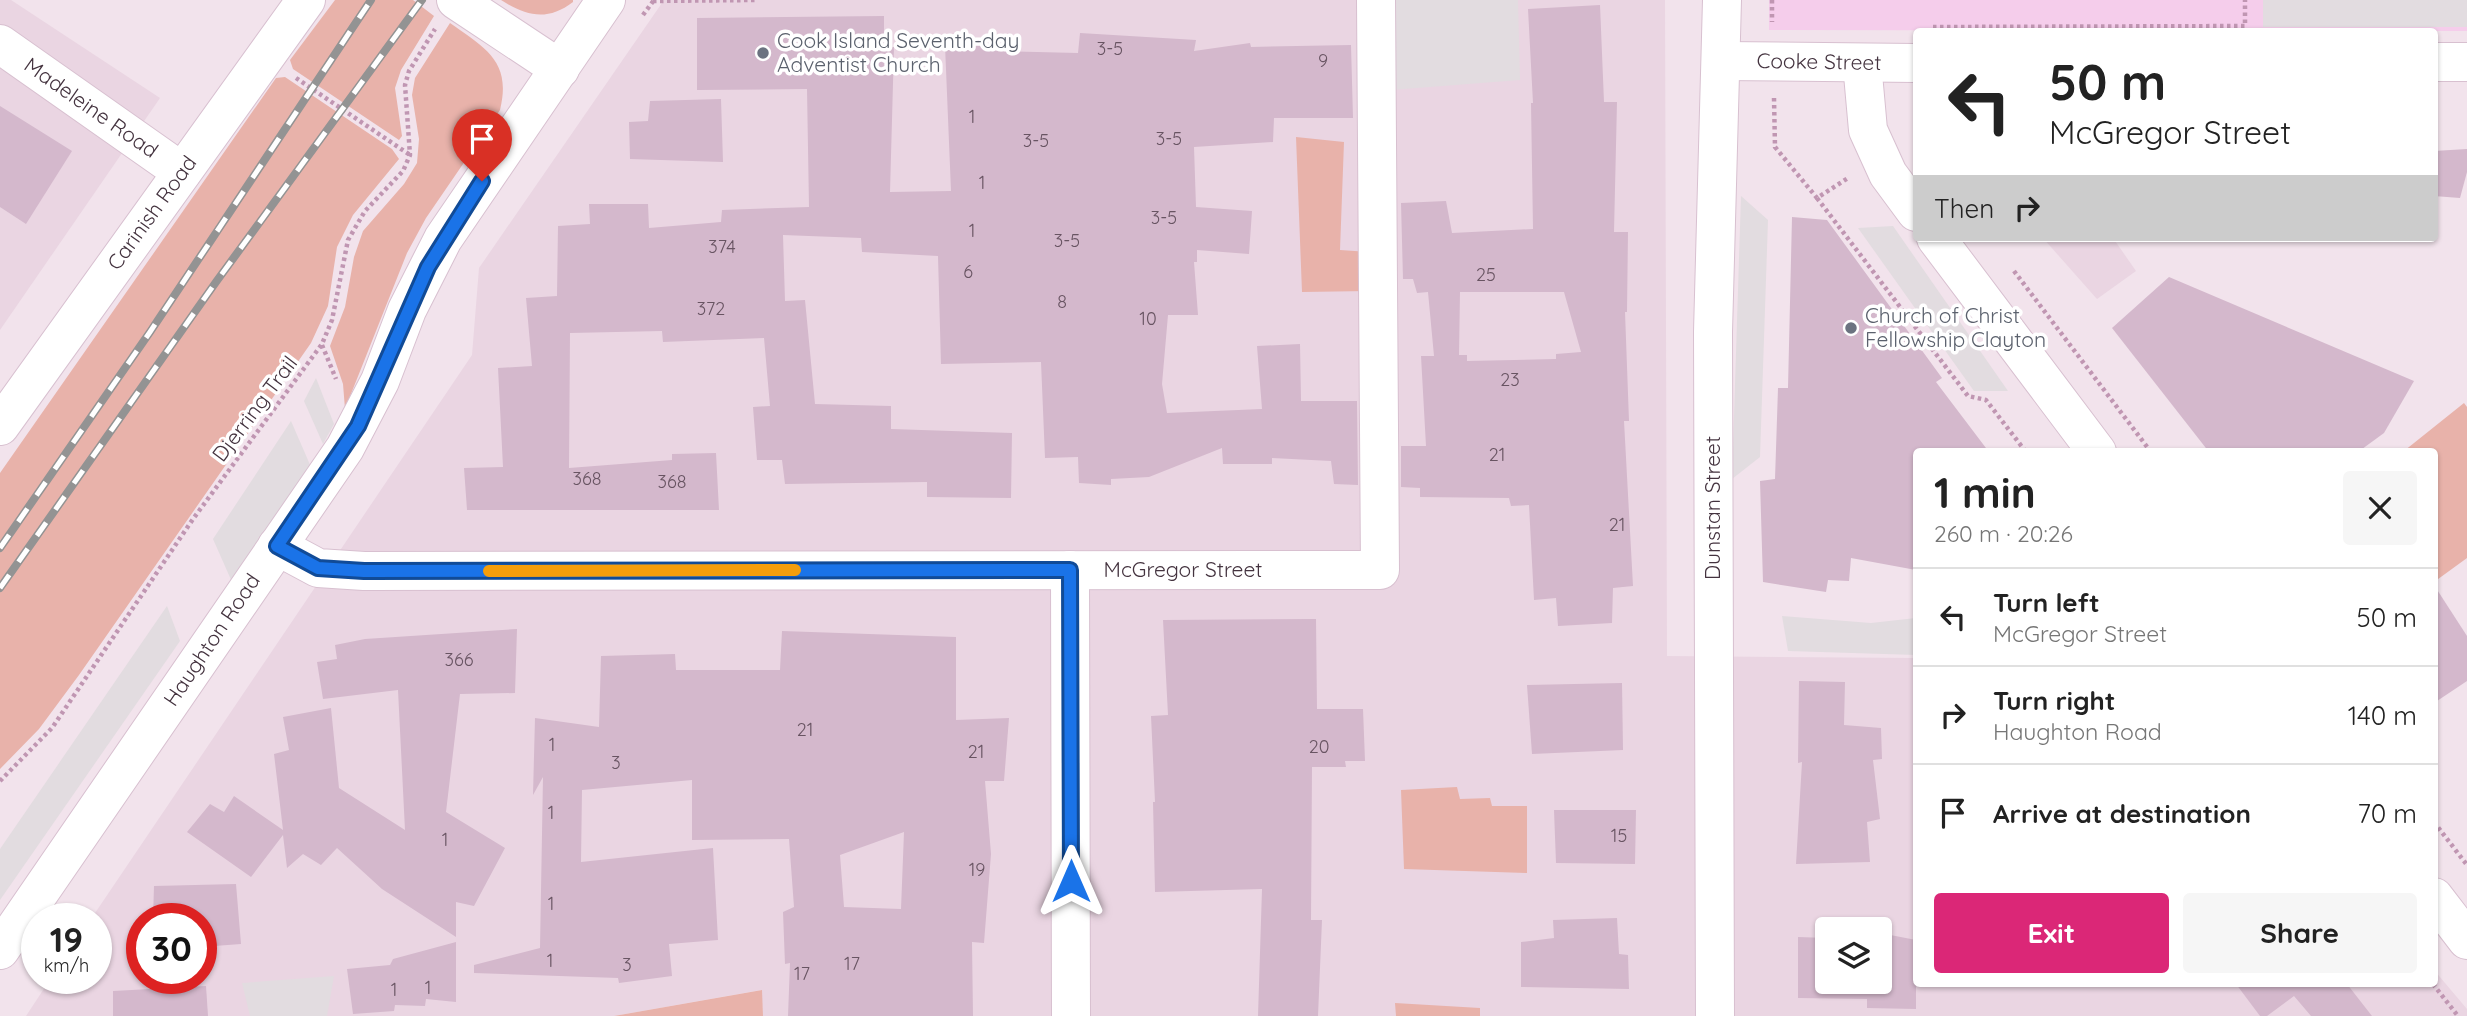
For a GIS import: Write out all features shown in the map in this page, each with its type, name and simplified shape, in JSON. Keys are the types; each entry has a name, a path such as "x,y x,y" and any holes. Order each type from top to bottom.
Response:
{"street":[{"name":"Carinish Road","path":"0,426 306,0"},
{"name":"Haughton Road","path":"0,950 358,426 380,381 407,310 443,239 606,0"},
{"name":"McGregor Street","path":"277,546 318,568 364,571 1380,570 1376,0"},
{"name":"Dunstan Street","path":"1715,1016 1713,332 1722,0"},
{"path":"449,9 560,69"},
{"name":"Madeleine Road","path":"0,44 182,172"},
{"name":"Cooke Street","path":"1721,61 1913,63"},
{"path":"2438,62 2467,62"},
{"path":"1862,63 1868,130 1888,174 1913,208"},
{"path":"1939,242 2094,448"},
{"path":"1070,570 1071,1016"},
{"path":"2438,902 2467,940"}],"path":[{"path":"653,1 755,0"},
{"path":"1772,0 1775,147 1968,396 1986,400 2023,448"},
{"path":"2052,28 2245,26 2245,0"},
{"path":"410,155 405,85 409,71 449,9"},
{"path":"1930,27 1943,28"},
{"path":"266,58 410,155"},
{"name":"Djerring Trail","path":"0,781 52,728 192,519 322,344 332,320 348,240 365,211 403,171 410,155"},
{"path":"1817,198 1880,157"},
{"path":"2013,270 2148,448"},
{"path":"2438,827 2467,865"},
{"path":"2435,987 2458,1016"}],"shaded area":[{"path":"0,0 11,0 160,98 0,330"},
{"path":"335,0 413,0 434,16 401,70 395,88 402,136 399,140 293,69 290,60"},
{"path":"501,0 573,2 555,12 537,14 520,10"},
{"path":"664,0 1665,0 1667,656 1913,658 1913,987 2438,987 2438,975 2467,1009 2467,1016 763,1016 761,990 614,1016 26,1016 40,994 112,994 112,903 102,903 472,355 479,268"},
{"path":"1388,0 1518,0 1520,80 1391,90"},
{"path":"1769,0 2467,0 2467,31 2438,31 2438,28 1769,30"},
{"path":"2263,0 2467,0 2467,27 2263,27"},
{"path":"450,23 493,57 502,79 500,110 426,218 407,253 345,409 343,384 330,346 345,307 354,257 363,231 404,184 417,163 419,139 412,95 415,78"},
{"path":"285,77 392,149 399,159 353,215 337,247 328,306 311,343 79,675 39,729 0,769 0,473 276,78"},
{"path":"1296,137 1344,142 1340,250 1369,252 1369,291 1302,292"},
{"path":"1741,196 1768,220 1760,457 1732,479"},
{"path":"1893,226 2008,391 1974,391 1858,228"},
{"path":"2047,242 2116,242 2136,271 2097,299"},
{"path":"316,378 334,424 323,444 304,401"},
{"path":"2464,403 2467,407 2467,558 2438,579 2438,448 2408,448"},
{"path":"291,421 311,467 232,582 213,539"},
{"path":"167,606 180,641 0,900 0,849"},
{"path":"1782,616 1871,623 1913,618 1913,655 1788,651"},
{"path":"1457,787 1460,799 1490,798 1492,806 1527,806 1527,873 1404,869 1401,790"},
{"path":"334,976 327,1016 250,1016 242,983"},
{"path":"762,990 763,1016 614,1016"},
{"path":"1395,1003 1480,1008 1480,1016 1396,1016"}],"building":[{"path":"1600,5 1604,102 1617,102 1614,232 1628,232 1625,312 1629,421 1624,421 1633,586 1613,588 1612,623 1558,626 1556,598 1534,600 1529,505 1511,506 1509,498 1420,497 1420,488 1401,487 1401,446 1426,446 1421,356 1434,356 1428,292 1417,293 1413,279 1403,279 1401,203 1446,201 1452,233 1533,229 1533,103 1528,9","holes":["1460,292 1564,292 1581,352 1556,354 1556,359 1467,361 1467,355 1459,355"]},
{"path":"884,16 884,47 894,47 890,192 951,191 945,45 994,43 994,51 1078,53 1080,33 1196,40 1194,51 1250,43 1251,47 1351,45 1353,118 1274,118 1273,142 1194,147 1196,207 1252,211 1249,254 1197,250 1197,262 1194,262 1198,315 1168,315 1162,384 1167,413 1262,409 1257,346 1300,344 1301,401 1357,401 1358,485 1334,484 1331,461 1272,458 1272,464 1223,464 1222,448 1149,477 1111,479 1111,485 1079,483 1078,457 1045,458 1041,362 941,364 938,256 862,252 861,238 783,235 785,301 805,300 815,404 891,406 891,429 1012,433 1011,498 927,497 927,482 785,484 782,460 757,460 753,407 770,406 764,338 663,342 662,331 570,333 569,468 672,460 672,454 716,453 719,510 467,510 464,468 503,467 498,368 532,366 526,298 557,296 558,226 590,224 589,204 648,204 649,228 721,222 722,210 809,207 807,89 697,90 697,18"},
{"path":"721,99 723,162 630,159 629,122 648,121 650,101"},
{"path":"0,106 72,151 26,224 0,207"},
{"path":"2467,149 2467,172 2460,198 2438,196 2438,151"},
{"name":"Church of Christ Fellowship Clayton","path":"1792,217 1827,220 1942,378 1936,382 1986,448 1913,448 1913,569 1851,558 1849,581 1828,580 1826,592 1763,582 1760,481 1775,479 1778,388 1788,388"},
{"path":"2169,277 2414,381 2384,433 2363,448 2206,448 2112,328"},
{"path":"2438,591 2467,636 2467,681 2438,700"},
{"path":"1316,619 1317,709 1363,709 1365,761 1345,761 1346,767 1312,767 1311,920 1322,920 1318,1016 1258,1016 1262,889 1155,892 1151,716 1168,715 1163,620"},
{"path":"517,629 515,693 460,694 446,812 505,848 474,906 456,902 456,937 382,889 337,848 321,865 303,854 287,868 283,835 251,877 187,832 210,804 224,812 234,796 283,830 274,754 289,750 283,717 331,708 339,788 405,830 398,690 323,699 317,662 337,659 335,645 365,639"},
{"path":"782,631 956,637 956,720 1009,718 1004,781 985,781 991,854 984,943 972,942 973,1016 788,1016 790,963 785,964 783,912 794,907 789,839 692,840 692,780 582,790 581,862 713,848 718,940 669,944 672,976 619,983 618,978 474,973 474,965 540,948 543,777 533,795 535,718 599,727 601,656 675,654 676,670 780,670","holes":["904,832 901,909 844,907 840,855"]},
{"path":"1799,681 1845,682 1844,725 1881,728 1882,759 1873,760 1880,819 1867,822 1870,862 1796,864 1802,762 1798,763"},
{"path":"1622,683 1623,750 1532,754 1527,685"},
{"path":"1554,810 1636,810 1635,864 1556,863"},
{"path":"236,884 241,944 217,946 217,903 153,903 154,886"},
{"path":"1617,918 1619,954 1628,955 1629,989 1521,987 1521,942 1554,938 1553,920"},
{"path":"1892,935 1913,939 1916,1009 1867,1008 1867,999 1798,998 1798,937 1815,938 1815,994 1892,994"},
{"path":"456,942 456,1002 426,999 425,1006 395,1005 394,1011 353,1014 347,969 390,965 393,959"},
{"path":"2238,987 2349,987 2372,1016 2311,1016 2294,996 2267,1016 2260,1016"},
{"path":"126,990 126,994 207,994 208,1016 113,1016 113,991"}],"railway":[{"path":"0,548 150,332 371,0"},
{"path":"0,588 216,282 422,0"}],"slow traffic":[{"path":"489,571 795,570"}],"place":[{"name":"Cook Island Seventh-day Adventist Church","path":"763,53"},
{"name":"Church of Christ Fellowship Clayton","path":"1851,328"}],"route":[{"path":"482,181 443,239 428,267 358,426 277,546 318,568 364,571 1070,570 1071,881"}]}
